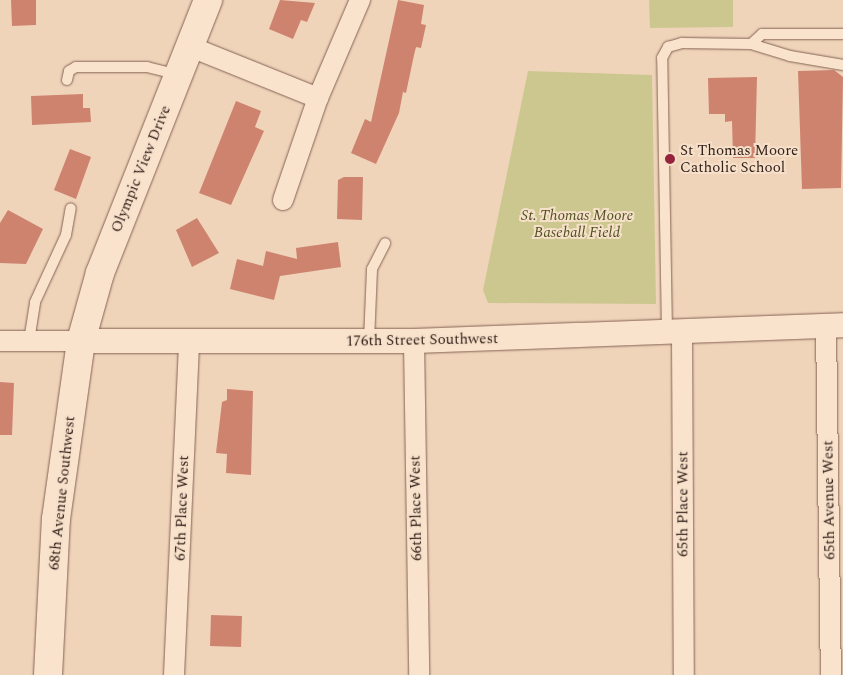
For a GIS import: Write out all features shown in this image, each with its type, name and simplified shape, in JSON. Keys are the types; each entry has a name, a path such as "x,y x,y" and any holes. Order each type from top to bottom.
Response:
{"main road":[{"name":"Olympic View Drive","path":"80,341 100,273 208,0"},
{"name":"68th Avenue Southwest","path":"48,675 56,519 80,341"}],"street":[{"path":"283,200 318,98 360,0"},
{"path":"191,47 318,98"},
{"name":"176th Street Southwest","path":"0,341 414,341 675,333 835,325"},
{"name":"65th Avenue West","path":"831,675 835,325"},
{"name":"65th Place West","path":"675,333 684,675"},
{"name":"67th Place West","path":"174,675 189,341"},
{"name":"66th Place West","path":"414,341 419,675"}],"lane":[{"path":"751,44 762,34 843,34"},
{"path":"675,333 662,58 668,47 682,43 751,44 790,56 843,65"},
{"path":"67,80 69,70 76,67 147,67 179,75"},
{"path":"29,341 35,302 66,235 71,208"},
{"path":"369,341 372,269 385,244"}],"green space":[{"path":"649,0 733,0 733,27 650,28"},
{"name":"St. Thomas Moore Baseball Field","path":"528,71 652,75 656,304 488,303 483,290"}],"building":[{"path":"11,0 36,0 36,25 12,26"},
{"path":"280,0 315,3 307,22 301,20 293,39 269,29"},
{"path":"398,0 424,5 421,24 426,25 421,48 416,47 406,93 403,92 399,113 376,164 351,153 365,119 371,122"},
{"path":"834,70 843,77 841,188 802,189 798,71"},
{"path":"757,77 755,158 733,158 732,121 725,122 725,114 709,114 708,78"},
{"path":"83,94 83,108 90,108 91,122 32,125 31,96"},
{"path":"236,101 261,111 255,127 264,131 231,205 199,193"},
{"path":"70,149 91,157 76,199 54,190"},
{"path":"344,177 363,177 362,220 337,219 338,180"},
{"path":"8,210 43,229 26,264 0,263 0,223"},
{"path":"197,218 219,253 192,267 176,230"},
{"path":"338,242 341,267 280,276 274,300 230,289 237,259 263,266 266,251 297,259 296,248"},
{"path":"0,382 14,383 12,435 0,435"},
{"path":"227,389 253,391 251,475 226,473 227,454 216,453 222,402 227,400"},
{"path":"211,615 242,616 241,647 210,646"}],"place":[{"name":"St Thomas Moore Catholic School","path":"670,159"}]}
